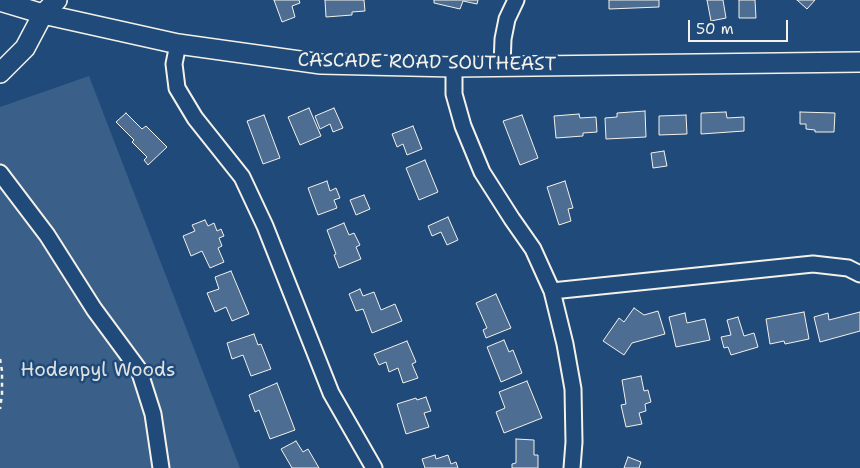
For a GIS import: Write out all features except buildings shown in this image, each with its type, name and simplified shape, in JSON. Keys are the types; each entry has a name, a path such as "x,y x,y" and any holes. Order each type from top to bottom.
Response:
{"main road":[{"path":"0,73 25,48 43,14 57,0"},
{"name":"CASCADE ROAD SOUTHEAST","path":"0,1 43,14 178,44 320,64 454,67 860,62"}],"street":[{"path":"502,66 503,40 507,19 516,0"},
{"path":"178,44 174,64 177,88 195,118 242,178 265,226 331,393 374,468"},
{"path":"454,67 454,94 456,102 463,126 482,172 533,249 552,291 565,344 573,389 574,442 572,468"},
{"path":"0,173 47,235 94,309 139,370 153,414 161,468"},
{"path":"552,291 813,264 848,268 860,274"}],"path":[{"path":"0,359 2,394 0,409"}],"green space":[{"name":"Hodenpyl Woods","path":"89,76 240,468 0,468 0,107"}]}
